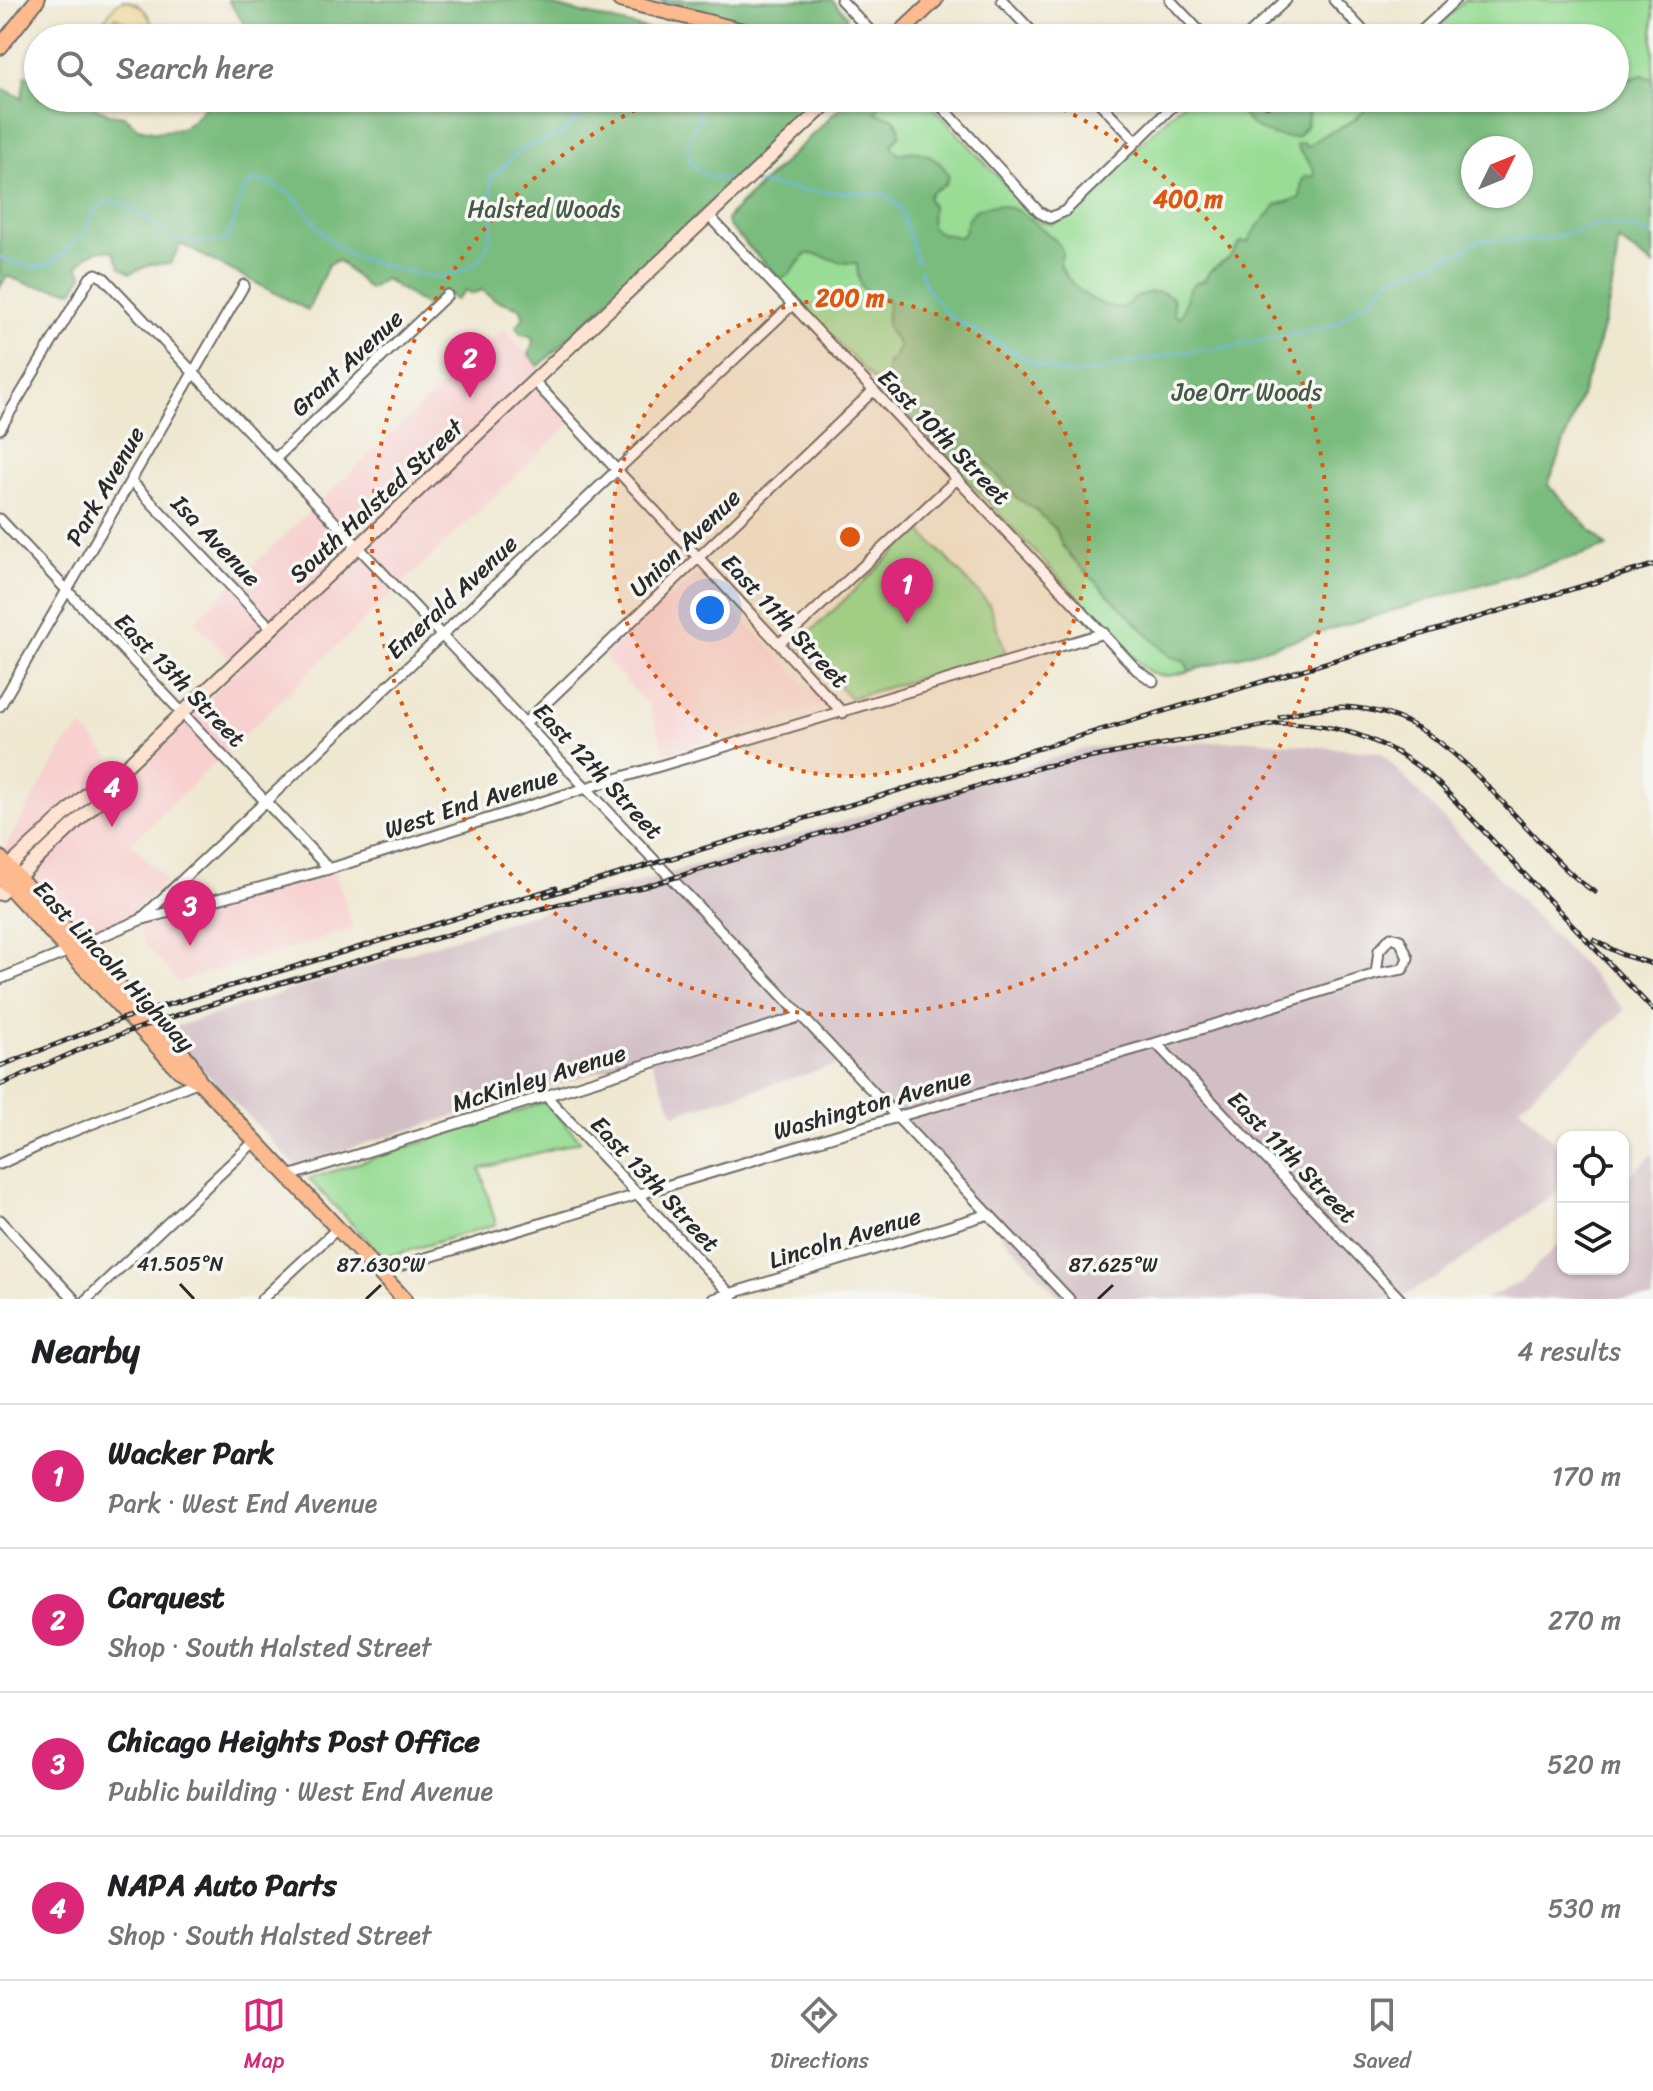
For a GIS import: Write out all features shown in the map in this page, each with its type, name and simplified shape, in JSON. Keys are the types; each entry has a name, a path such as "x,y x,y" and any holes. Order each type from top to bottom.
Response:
{"main road":[{"path":"0,47 37,0"},
{"path":"620,0 715,24"},
{"path":"910,24 935,0"},
{"name":"East Lincoln Highway","path":"5,876 75,948 179,1070 199,1081 404,1299"}],"street":[{"path":"841,0 864,24"},
{"path":"1002,0 1025,24"},
{"path":"1170,0 1193,24"},
{"path":"1260,24 1286,0"},
{"path":"1334,0 1357,24"},
{"path":"1429,24 1455,0"},
{"name":"South Halsted Street","path":"5,876 90,791 122,770 818,112"},
{"path":"947,112 1039,212 1050,218 1065,211 1166,112"},
{"path":"1108,112 1136,141"},
{"name":"East 10th Street","path":"709,216 1137,670 1153,681"},
{"name":"East 12th Street","path":"0,429 90,278 96,274 104,278 1069,1299"},
{"name":"Park Avenue","path":"0,706 244,285"},
{"name":"Grant Avenue","path":"275,459 447,295"},
{"name":"Emerald Avenue","path":"140,920 792,305"},
{"name":"East 11th Street","path":"534,381 843,713"},
{"name":"Union Avenue","path":"525,723 873,391"},
{"path":"779,644 957,479"},
{"name":"Isa Avenue","path":"131,481 272,629"},
{"name":"East 13th Street","path":"0,519 329,869"},
{"name":"West End Avenue","path":"75,948 140,920 329,869 586,788 1104,633"},
{"path":"0,979 75,948"},
{"name":"Washington Avenue","path":"379,1272 1156,1043 1376,974"},
{"name":"McKinley Avenue","path":"289,1176 802,1016"},
{"name":"East 11th Street","path":"1156,1043 1400,1299"},
{"path":"0,1164 51,1140 199,1081"},
{"name":"East 13th Street","path":"547,1097 732,1296"},
{"path":"87,1299 255,1141"},
{"name":"Lincoln Avenue","path":"713,1299 732,1296 989,1214"},
{"path":"0,1220 74,1299"},
{"path":"262,1299 338,1228"}],"shaded area":[{"path":"503,328 548,377 542,383 576,418 131,843 166,880 127,918 82,939 2,853 63,746 82,727 127,775 239,669 194,621"},
{"path":"698,572 825,705 665,754 649,706 604,657"},
{"path":"1254,740 1381,753 1625,1010 1519,1106 1557,1146 1557,1191 1441,1275 1397,1299 1062,1299 840,1064 674,1114 649,1056 295,1165 165,1030 520,918 1090,747"},
{"path":"334,870 354,929 178,982 145,943 139,927"},
{"path":"1653,1153 1653,1299 1485,1299 1521,1282 1557,1246 1557,1275 1629,1275 1629,1176"}],"green space":[{"path":"228,0 530,0 627,24 244,24"},
{"path":"656,0 832,0 847,16 844,24 753,24"},
{"name":"Joe Orr Woods","path":"1465,0 1653,0 1653,265 1618,240 1615,272 1601,334 1548,485 1607,547 1190,671 1171,676 1154,674 1142,666 728,225 729,215 836,112 938,112 1039,221 1053,224 1068,214 1174,112 1273,112 1296,136 1306,126 1309,112 1629,112 1629,24 1439,24"},
{"name":"Joe Orr Woods","path":"1642,75 1653,79 1653,265 1618,240 1601,334 1548,485 1607,547 1190,671 1184,661 1169,656 1075,561 1062,546 1056,530 1037,511 1017,498 983,459 975,457 951,461 884,391 888,363 899,346 887,324 888,299 863,288 857,263 806,254 789,274 780,279 728,225 727,219 836,112 876,112 893,119 900,129 900,135 892,144 893,149 899,154 913,152 927,155 940,163 949,175 946,184 931,192 928,198 932,206 931,227 940,233 959,237 965,233 968,218 976,210 1000,205 1008,207 1024,215 1058,243 1062,251 1060,263 1063,270 1088,296 1105,305 1123,308 1146,293 1167,294 1173,298 1174,314 1180,317 1193,286 1204,281 1210,271 1229,258 1241,242 1248,242 1276,205 1300,198 1302,181 1315,173 1296,145 1303,143 1307,147 1351,122 1363,112 1629,112 1629,79"},
{"name":"Halsted Woods","path":"24,83 24,112 105,112 124,116 138,128 156,132 179,129 193,121 200,112 803,112 539,366 529,355 533,342 531,336 521,334 516,327 524,317 520,308 494,299 482,290 471,294 466,290 455,300 445,290 428,307 385,279 369,289 338,260 328,265 308,310 181,244 170,264 152,264 130,273 121,267 113,251 93,253 78,267 83,275 73,291 30,285 7,276 0,287 0,87 22,98"},
{"path":"1242,112 1309,112 1306,126 1297,137 1267,133"},
{"path":"919,529 989,604 1006,654 850,698 799,643"},
{"path":"545,1102 581,1141 480,1169 496,1224 384,1258 309,1179"}],"sand":[{"path":"123,0 137,4 152,24 127,24 116,17 109,24 101,24 116,4"}],"waterway":[{"path":"667,5 669,0"},
{"path":"0,257 31,267 55,261 81,237 94,212 106,201 132,209 180,239 204,242 226,240 236,218 240,195 255,180 287,192 324,235 349,254 420,274 450,275 473,264 487,248 492,218 491,178 520,150 563,133 583,112"},
{"path":"697,112 700,117 689,143 695,169 715,178 740,180"},
{"path":"750,182 806,191 885,194 900,207 917,262"},
{"path":"920,270 926,287 949,316 1038,365 1073,375 1183,352 1219,349 1326,328 1339,323 1357,307 1369,302 1388,279 1460,252 1480,240 1542,240 1598,225 1618,224 1653,235"}],"railway":[{"path":"545,896 1653,565"},
{"path":"1280,717 1324,708 1362,708 1396,717 1426,733 1455,754 1564,867 1595,892"},
{"path":"0,1085 95,1043 159,1021 503,919 643,887 1045,766 1278,723 1346,731 1387,747 1424,771 1653,1010"},
{"path":"0,1066 124,1018 556,888"},
{"path":"1594,940 1623,955 1653,964"}],"place":[{"name":"Carquest","path":"470,398"},
{"name":"Wacker Park","path":"907,624"},
{"name":"NAPA Auto Parts","path":"112,827"},
{"name":"Chicago Heights Post Office","path":"190,946"}]}
